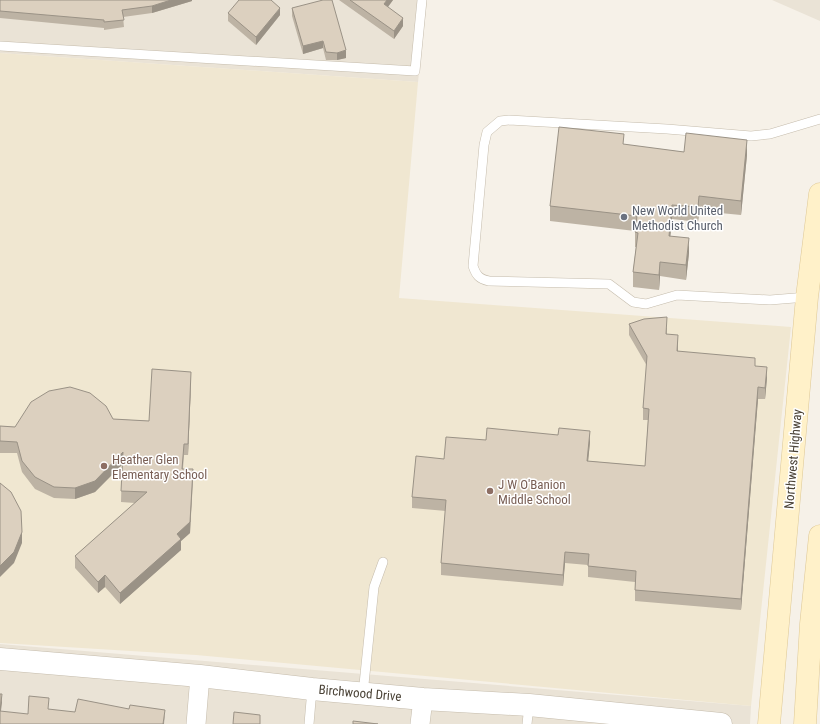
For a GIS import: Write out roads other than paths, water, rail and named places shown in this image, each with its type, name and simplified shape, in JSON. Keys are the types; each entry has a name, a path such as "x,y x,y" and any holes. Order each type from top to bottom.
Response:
{"main road":[{"name":"Northwest Highway","path":"769,724 814,298 820,194"},
{"path":"805,724 816,625 820,536"}],"street":[{"name":"Birchwood Drive","path":"0,659 200,676 312,689 423,699 528,715 721,724"},
{"path":"196,724 200,676"},
{"path":"420,724 423,699"}],"lane":[{"path":"0,46 415,70 422,0"},
{"path":"814,298 770,300 677,295 646,304 633,302 609,284 489,281 482,279 475,274 474,266 484,145 487,132 500,121 509,120 667,129 751,136 770,134 820,119"},
{"path":"363,694 374,587 383,562"},
{"path":"309,724 312,689"}],"place":[{"name":"New World United Methodist Church","path":"624,217"},
{"name":"Heather Glen Elementary School","path":"104,466"},
{"name":"J W O'Banion Middle School","path":"490,491"}]}
